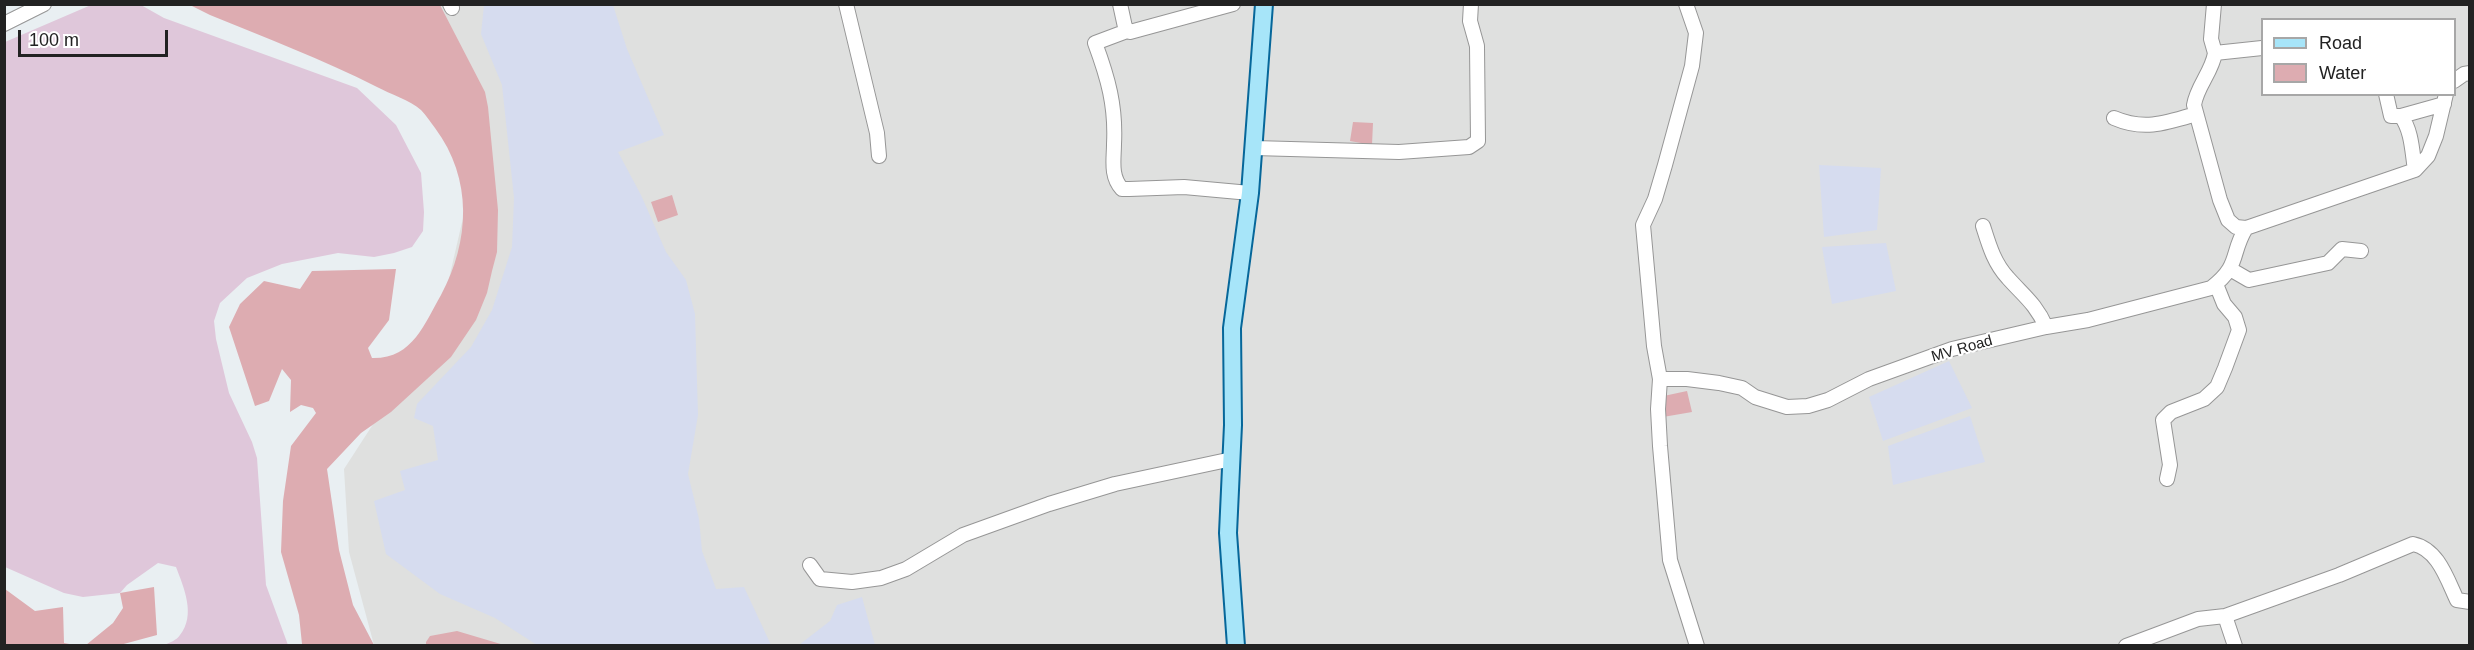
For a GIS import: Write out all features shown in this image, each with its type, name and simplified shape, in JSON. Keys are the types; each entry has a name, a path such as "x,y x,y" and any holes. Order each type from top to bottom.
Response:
{"main road":[{"path":"1236,645 1228,533 1232,459 1232,328 1251,193 1264,4"}],"street":[{"path":"4,24 44,4"},
{"path":"846,4 877,133 879,156"},
{"path":"1120,4 1127,31"},
{"path":"1233,4 1134,32 1127,31 1095,43 1112,90 1113,169 1118,185 1122,189 1214,188 1251,193"},
{"path":"1254,148 1399,152 1469,147 1478,141 1477,46 1470,21 1471,4"},
{"path":"1686,4 1696,33 1692,66 1655,199 1643,225 1654,346 1660,379 1658,409 1660,446 1670,560 1697,645"},
{"path":"2214,4 2211,39 2215,53 2213,66 2196,93 2194,105 2220,200 2228,220 2235,227 2246,228 2415,170 2428,156 2436,136 2445,99"},
{"path":"2215,53 2261,48"},
{"path":"2386,96 2391,116 2401,116 2445,99"},
{"path":"2114,118 2131,126 2196,114"},
{"path":"2401,116 2411,138 2415,170"},
{"path":"1983,226 1992,255 2000,268 2038,309 2046,327"},
{"name":"MV Road","path":"1660,379 1687,379 1719,383 1742,388 1755,397 1787,407 1808,406 1952,349 2046,327 2088,321 2211,288 2226,277 2246,228"},
{"path":"2230,269 2249,280 2328,263 2342,249 2361,251"},
{"path":"2167,479 2170,465 2163,420 2172,412 2204,399 2217,387 2239,330 2235,317 2224,304 2216,284"},
{"path":"810,565 820,579 852,582 881,578 906,569 963,535 1049,504 1115,484 1232,459"},
{"path":"2126,645 2198,619 2225,616 2339,575 2413,544 2425,546 2439,563 2457,600 2469,602"},
{"path":"2225,616 2235,645"}],"shaded area":[{"path":"91,5 141,5 164,18 357,88 396,125 421,173 423,231 412,247 374,257 338,253 282,264 247,278 220,303 214,321 229,393 257,458 266,585 288,645 164,645 179,637 187,619 187,601 176,567 158,563 127,585 120,593 83,597 64,593 5,567 5,42"},
{"path":"406,5 2469,5 2469,645 374,645 349,552 344,469 392,395 445,296 478,153"},
{"path":"484,5 613,5 627,49 664,135 618,152 641,195 666,252 686,280 695,314 698,415 688,474 699,519 702,551 716,589 744,587 771,645 537,645 495,618 440,594 386,554 374,501 405,490 400,471 438,460 433,426 414,418 417,404 471,347 492,310 512,247 514,198 502,85 481,34"},
{"path":"1819,165 1881,168 1877,230 1824,237"},
{"path":"1886,243 1896,291 1832,304 1822,247"},
{"path":"1949,361 1972,408 1883,441 1869,397"},
{"path":"1970,416 1985,462 1893,485 1888,446"},
{"path":"862,597 875,645 799,645 830,621 837,605"}],"water":[{"path":"190,5 440,5 485,92 498,210 497,252 487,293 476,320 451,357 391,412 361,433 327,469 339,550 353,605 374,645 303,646 302,644 299,615 281,552 283,501 291,446 316,413 313,408 301,405 290,412 291,380 282,369 269,401 255,406 229,327 240,304 264,281 300,289 312,271 396,269 389,320 368,348 372,358 398,353 416,338 423,328 451,274 458,253 463,210 456,168 435,128 421,110 411,103 336,67"},
{"path":"1353,122 1373,123 1372,145 1350,141"},
{"path":"672,195 678,215 658,222 651,202"},
{"path":"1687,391 1692,412 1663,417 1659,397"},
{"path":"154,587 157,635 120,645 86,645 113,623 123,608 120,593"},
{"path":"5,589 35,611 63,607 64,643 75,645 5,645"},
{"path":"457,631 504,645 426,645 430,636"}]}
